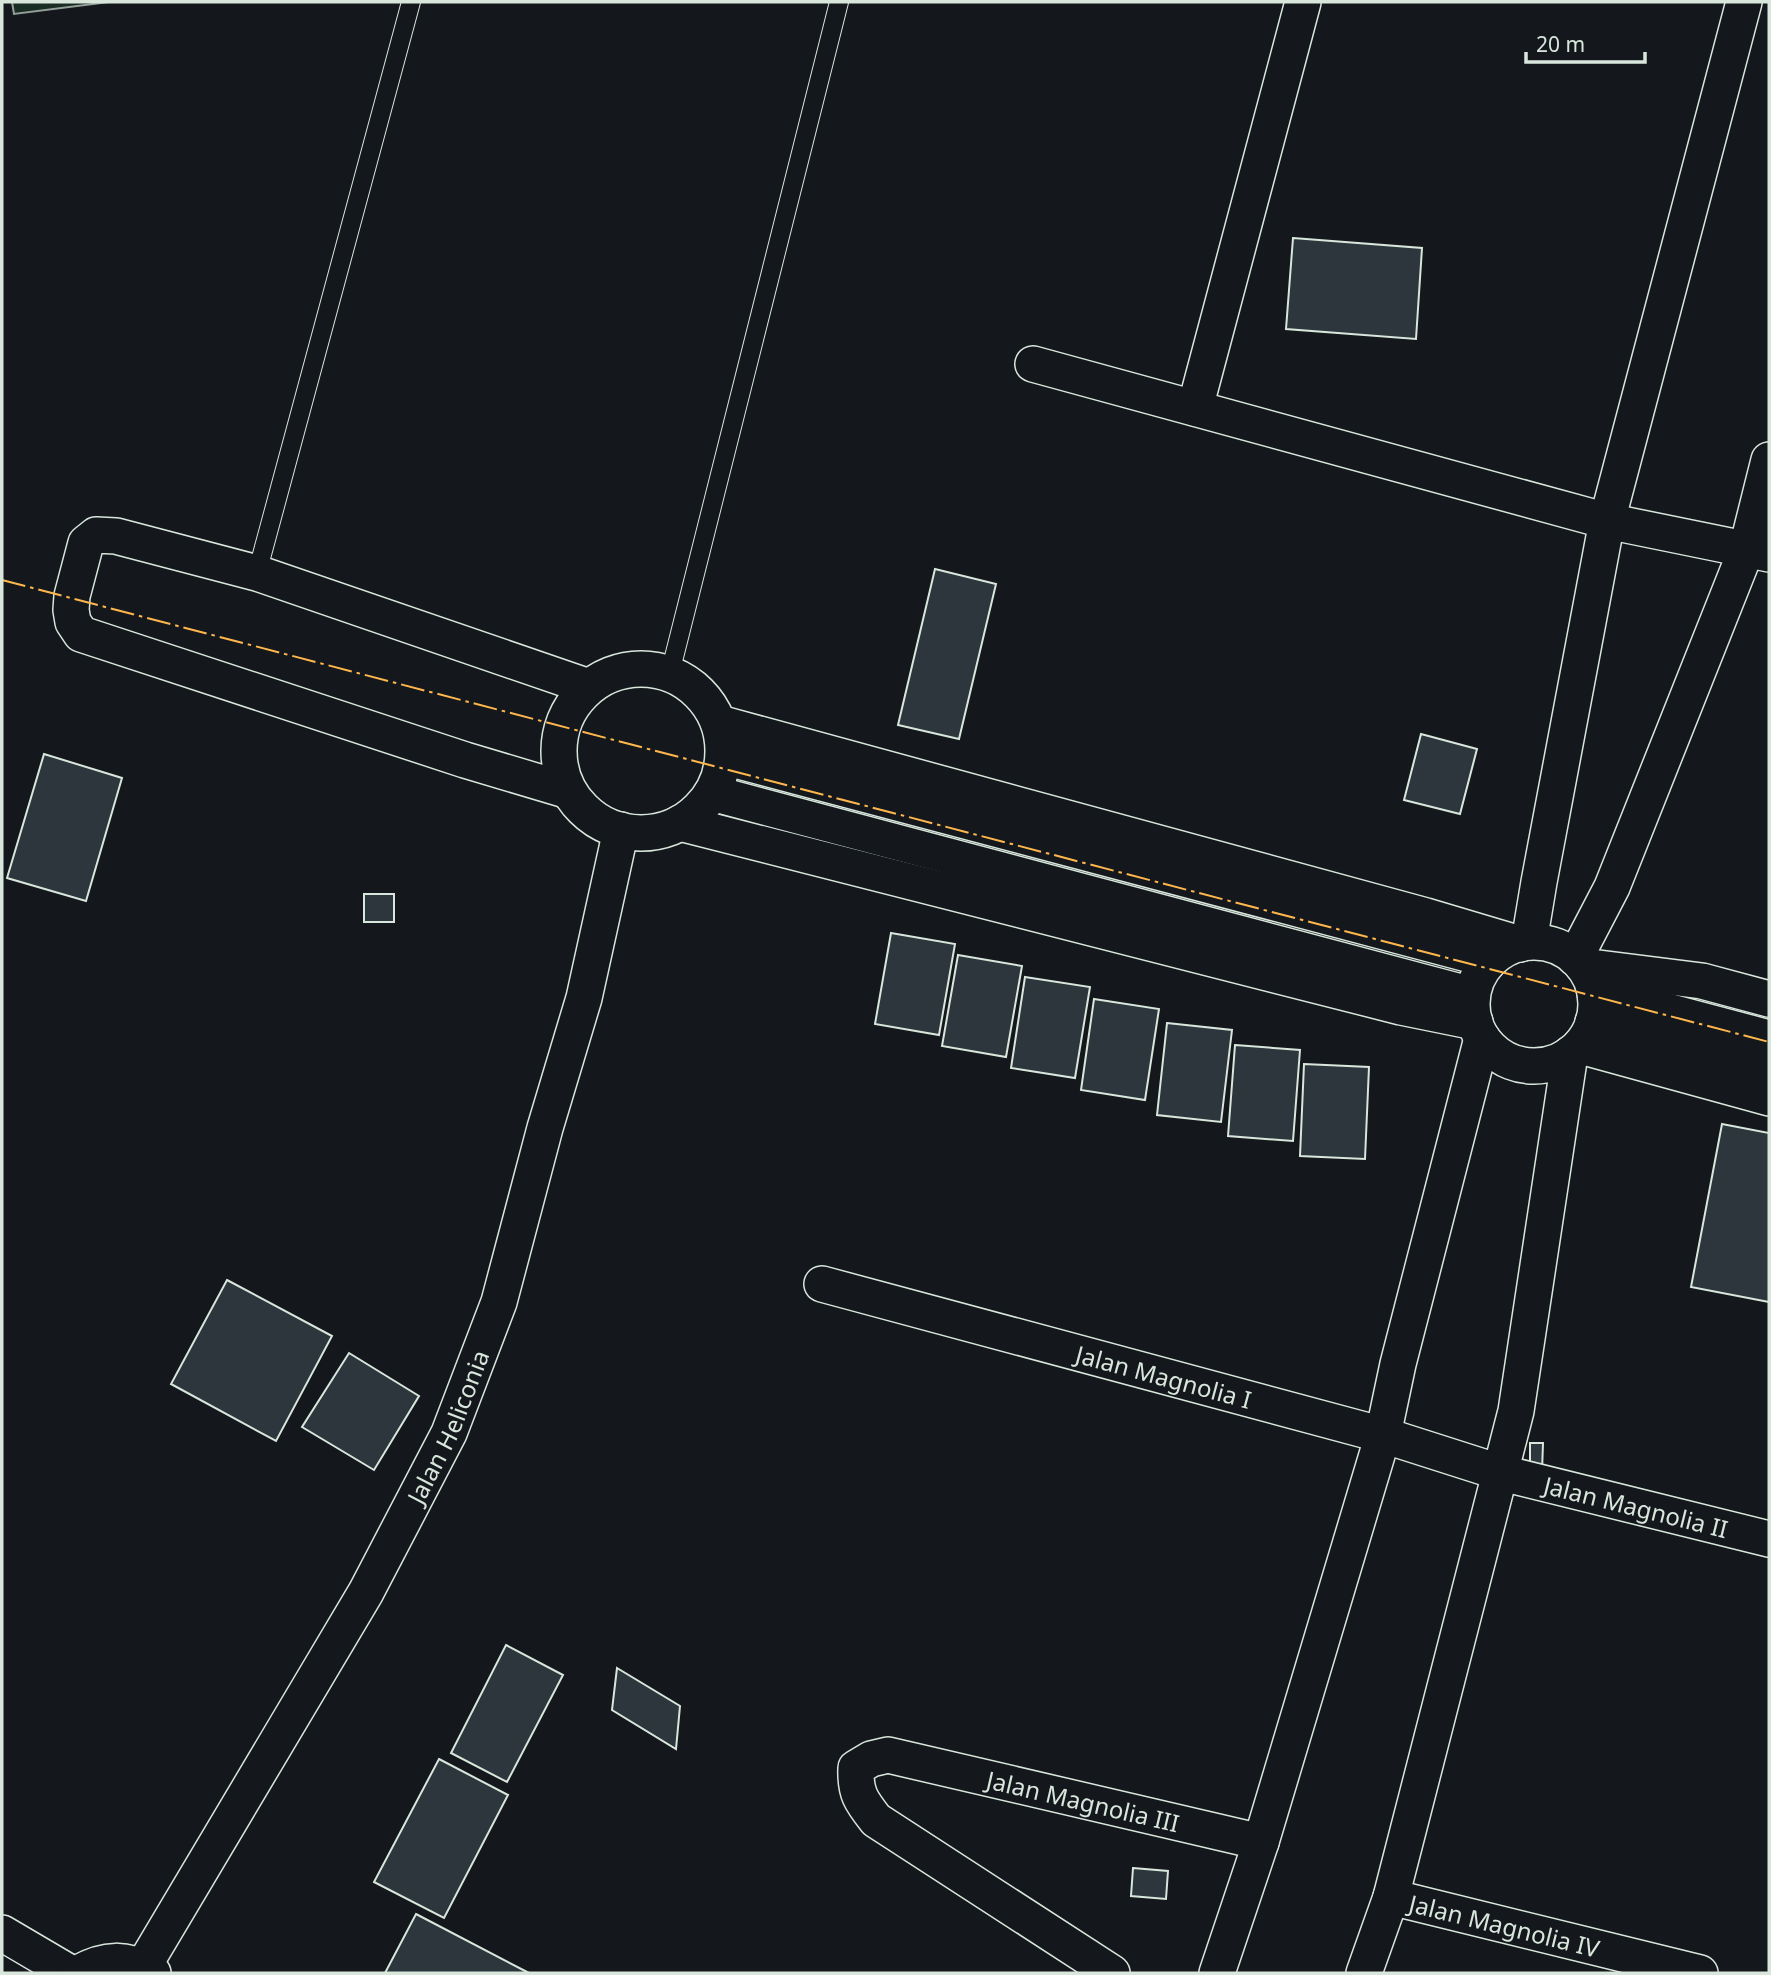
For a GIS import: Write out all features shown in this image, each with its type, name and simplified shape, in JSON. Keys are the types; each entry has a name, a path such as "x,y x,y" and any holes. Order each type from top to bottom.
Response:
{"street":[{"path":"1195,408 1303,2"},
{"path":"1217,1973 1261,1842 1383,1435 1476,1018 1478,976 1513,949 1539,882 1607,521 1744,2"},
{"path":"1033,364 1607,521 1758,551"},
{"path":"1364,1973 1391,1898 1502,1473 1516,1411 1583,1006 1612,887 1758,551 1769,460"},
{"path":"569,791 465,760 81,634 73,622 72,596 86,542 96,535 116,536 257,573 589,687"},
{"path":"642,668 670,673 700,693 721,740 720,776 712,793 697,810 680,823 651,832 621,830 600,822 582,808 569,791 561,773 558,754 565,717 589,687 614,673 642,668"},
{"path":"721,740 1413,913 1513,949 1554,945 1583,1006 1769,1098"},
{"path":"712,793 1476,1018 1499,1055 1522,1065 1547,1064 1583,1006 1702,981 1769,999"},
{"path":"680,823 1401,1007 1476,1018"},
{"name":"Jalan Heliconia","path":"148,1970 366,1592 449,1433 499,1303 545,1128 584,998 621,830"},
{"path":"1583,1006 1769,1038"},
{"path":"1583,1006 1769,1069"},
{"name":"Jalan Magnolia I","path":"822,1283 1383,1435 1502,1473"},
{"name":"Jalan Magnolia II","path":"1502,1473 1769,1539"},
{"name":"Jalan Magnolia III","path":"1112,1973 876,1820 860,1800 856,1789 856,1768 871,1759 888,1755 1261,1842"},
{"name":"Jalan Magnolia IV","path":"1391,1898 1700,1973"},
{"path":"2,1933 70,1973"},
{"path":"78,1973 95,1964 119,1960 148,1970"}],"lane":[{"path":"257,573 411,2"},
{"path":"670,673 839,2"}],"green space":[{"path":"12,2 109,2 14,14"}],"building":[{"path":"1293,238 1422,248 1416,339 1286,329"},
{"path":"935,569 996,584 959,739 898,725"},
{"path":"1421,734 1477,749 1460,814 1404,800"},
{"path":"44,754 122,778 86,901 7,878"},
{"path":"364,894 394,894 394,922 364,922"},
{"path":"891,933 955,944 939,1035 875,1024"},
{"path":"958,955 1022,966 1006,1057 942,1046"},
{"path":"1025,977 1090,987 1075,1078 1011,1068"},
{"path":"1094,999 1159,1009 1145,1100 1081,1090"},
{"path":"1167,1023 1232,1030 1221,1122 1157,1115"},
{"path":"1235,1045 1300,1050 1293,1141 1228,1136"},
{"path":"1304,1064 1369,1067 1365,1159 1300,1156"},
{"path":"1722,1124 1769,1133 1769,1302 1691,1287"},
{"path":"227,1280 332,1336 276,1441 171,1384"},
{"path":"349,1353 419,1396 374,1470 302,1427"},
{"path":"1530,1443 1543,1443 1542,1472 1530,1472"},
{"path":"506,1645 563,1675 507,1782 451,1753"},
{"path":"617,1668 680,1706 676,1749 612,1710"},
{"path":"439,1759 508,1795 444,1918 374,1882"},
{"path":"1133,1868 1168,1871 1166,1899 1131,1896"},
{"path":"416,1914 529,1973 385,1973"}],"power":[{"path":"2,580 1769,1042"}]}
